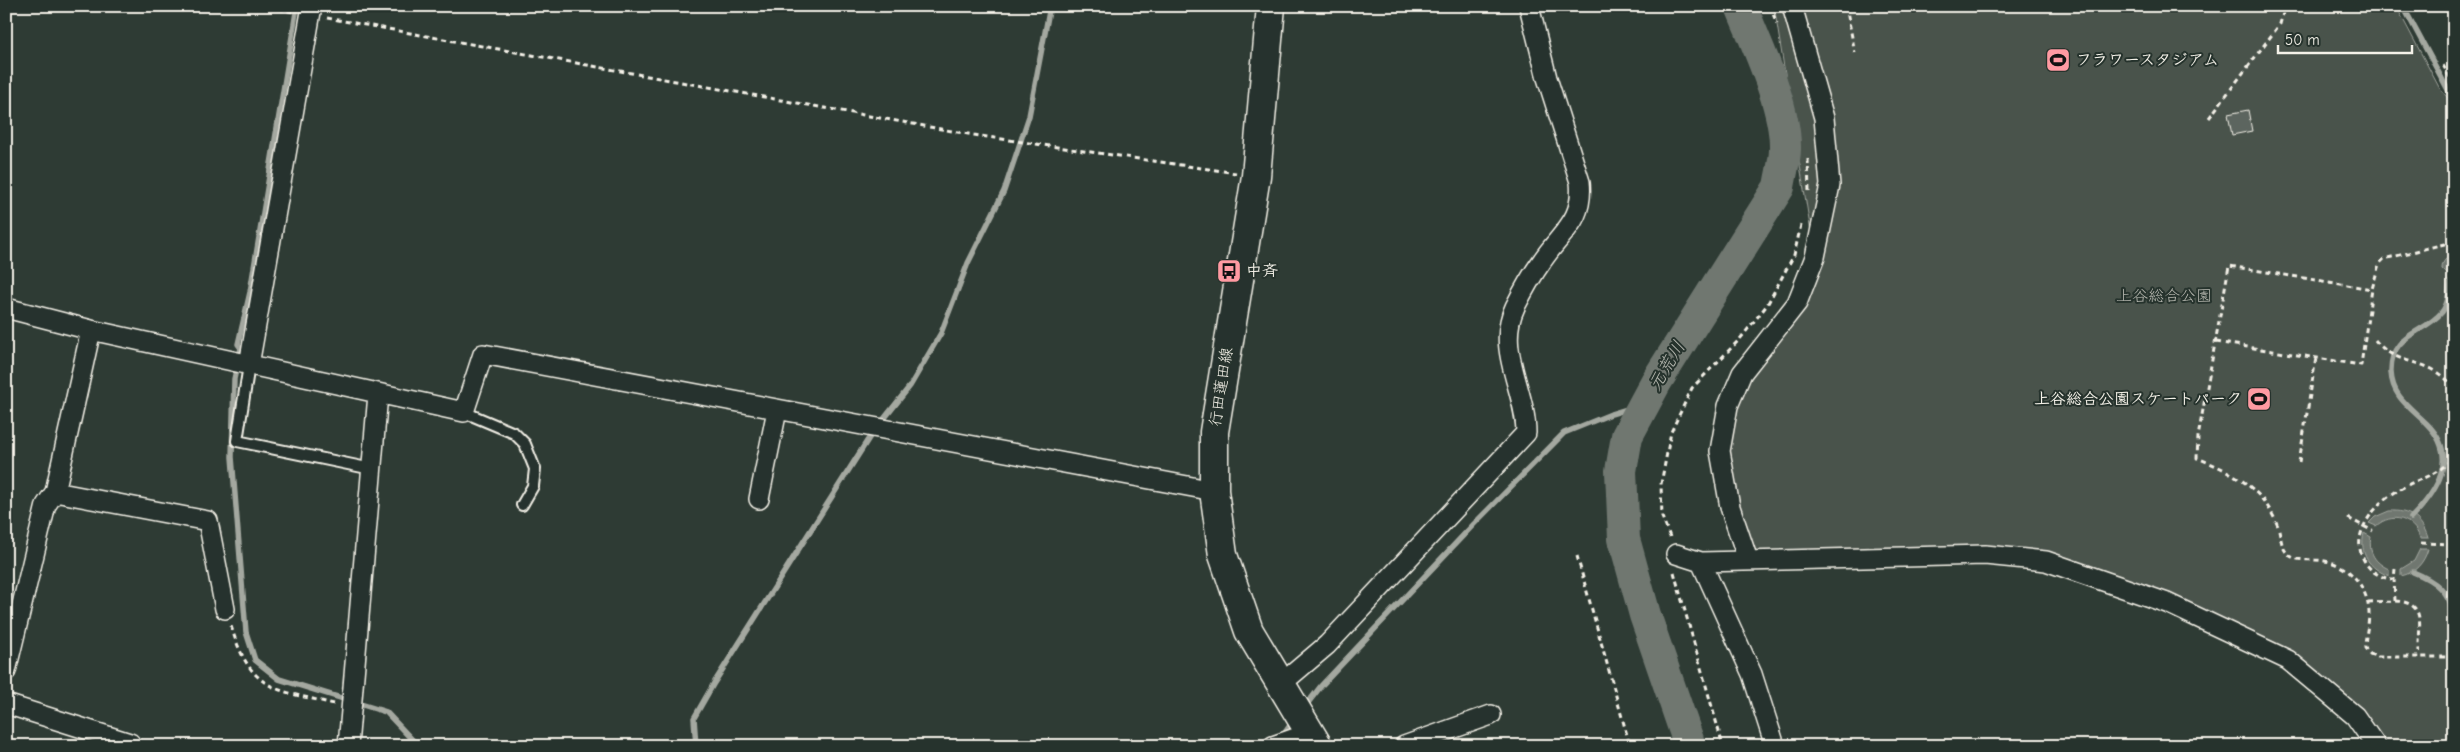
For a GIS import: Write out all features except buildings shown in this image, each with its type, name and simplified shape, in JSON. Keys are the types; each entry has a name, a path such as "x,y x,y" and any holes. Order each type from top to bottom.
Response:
{"main road":[{"name":"行田蓮田線","path":"1271,6 1256,176 1214,432 1214,491 1223,555 1249,631 1314,739"}],"street":[{"path":"1281,684 1327,645 1526,433 1526,418 1514,377 1507,337 1514,308 1542,261 1575,218 1582,200 1580,182 1547,78 1529,6"},
{"path":"1748,560 1730,507 1720,451 1728,406 1742,373 1797,303 1815,257 1830,185 1824,118 1792,6"},
{"path":"248,365 311,11"},
{"path":"6,308 91,330 464,412 483,354 1214,491"},
{"path":"6,671 46,505 55,492 91,330"},
{"path":"348,746 378,394"},
{"path":"758,500 777,410"},
{"path":"55,492 208,521 225,609"},
{"path":"1676,554 1701,562 1985,555 2046,560 2166,603 2288,660 2355,716 2376,746"},
{"path":"1701,562 1752,674 1775,746"},
{"path":"6,704 130,743 130,746"},
{"path":"1404,746 1491,715"},
{"path":"1273,746 1314,739"}],"lane":[{"path":"248,365 237,441 372,469"},
{"path":"464,412 514,433 525,444 536,469 533,486 522,505"}],"path":[{"path":"260,6 311,11 974,135 1256,176"},
{"path":"1770,6 1780,33"},
{"path":"1846,6 1855,53"},
{"path":"2209,118 2280,24 2285,6"},
{"path":"2443,65 2452,77 2454,85"},
{"path":"1807,201 1809,192 1808,155"},
{"path":"1723,746 1674,576 1676,554 1662,517 1660,484 1671,432 1692,388 1740,339 1767,305 1794,255 1803,219"},
{"path":"2216,342 2361,365 2372,290 2379,264 2384,259 2448,243 2454,244"},
{"path":"2372,290 2229,266 2198,437 2197,458 2245,480 2259,495 2277,524 2285,552 2293,558 2326,560 2338,564 2358,580 2368,602 2369,615 2365,648 2370,654 2378,657 2454,657"},
{"path":"2375,340 2382,348 2398,358 2430,367 2442,374 2454,388"},
{"path":"2299,462 2316,358"},
{"path":"2394,579 2376,573 2365,562 2360,552 2361,532 2366,521 2384,501 2403,487 2436,473 2454,456"},
{"path":"2348,518 2372,531"},
{"path":"2421,544 2454,544"},
{"path":"1577,556 1630,746"},
{"path":"2395,569 2395,601"},
{"path":"2368,602 2407,601 2413,604 2418,610 2419,652"},
{"path":"225,609 238,651 256,678 279,691 351,708"}],"green space":[{"name":"上谷総合公園","path":"1774,6 2396,6 2440,89 2454,105 2454,746 2375,746 2288,660 2097,578 1985,555 1748,560 1720,451 1728,406 1815,257"}],"shaded area":[{"path":"2449,257 2454,257 2454,277 2449,276 2442,269 2445,260"},
{"path":"2389,511 2403,512 2414,517 2422,525 2428,538 2420,538 2412,526 2401,519 2389,519 2376,526 2369,523 2375,517"},
{"path":"2364,533 2371,537 2372,552 2380,564 2389,569 2389,576 2376,569 2364,554"},
{"path":"2420,549 2428,549 2424,559 2415,570 2401,576 2401,569 2414,561"}],"waterway":[{"path":"297,6 250,292 238,344 241,348 234,379 232,457 246,632 255,660 279,679 386,712 418,746"},
{"path":"696,746 694,718 714,683 869,438 910,386 941,333 968,263 1004,191 1029,116 1050,6"},
{"name":"元荒川","path":"1690,746 1645,615 1624,539 1621,471 1627,436 1656,382 1779,187 1785,149 1781,114 1762,57 1741,6"},
{"path":"2403,6 2454,101"},
{"path":"2411,518 2421,508 2436,486 2441,474 2442,449 2437,436 2403,401 2395,388 2391,372 2392,359 2396,349 2402,342 2426,326 2442,312 2447,302 2450,283"},
{"path":"1304,708 1321,686 1474,524 1564,433 1611,414 1644,404"},
{"path":"2413,572 2428,579 2440,588 2448,600 2454,616"},
{"path":"1283,739 1293,721"}],"place":[{"name":"フラワースタジアム","path":"2058,60"},
{"name":"中斉","path":"1229,271"},
{"name":"上谷総合公園スケートパーク","path":"2259,399"}]}
